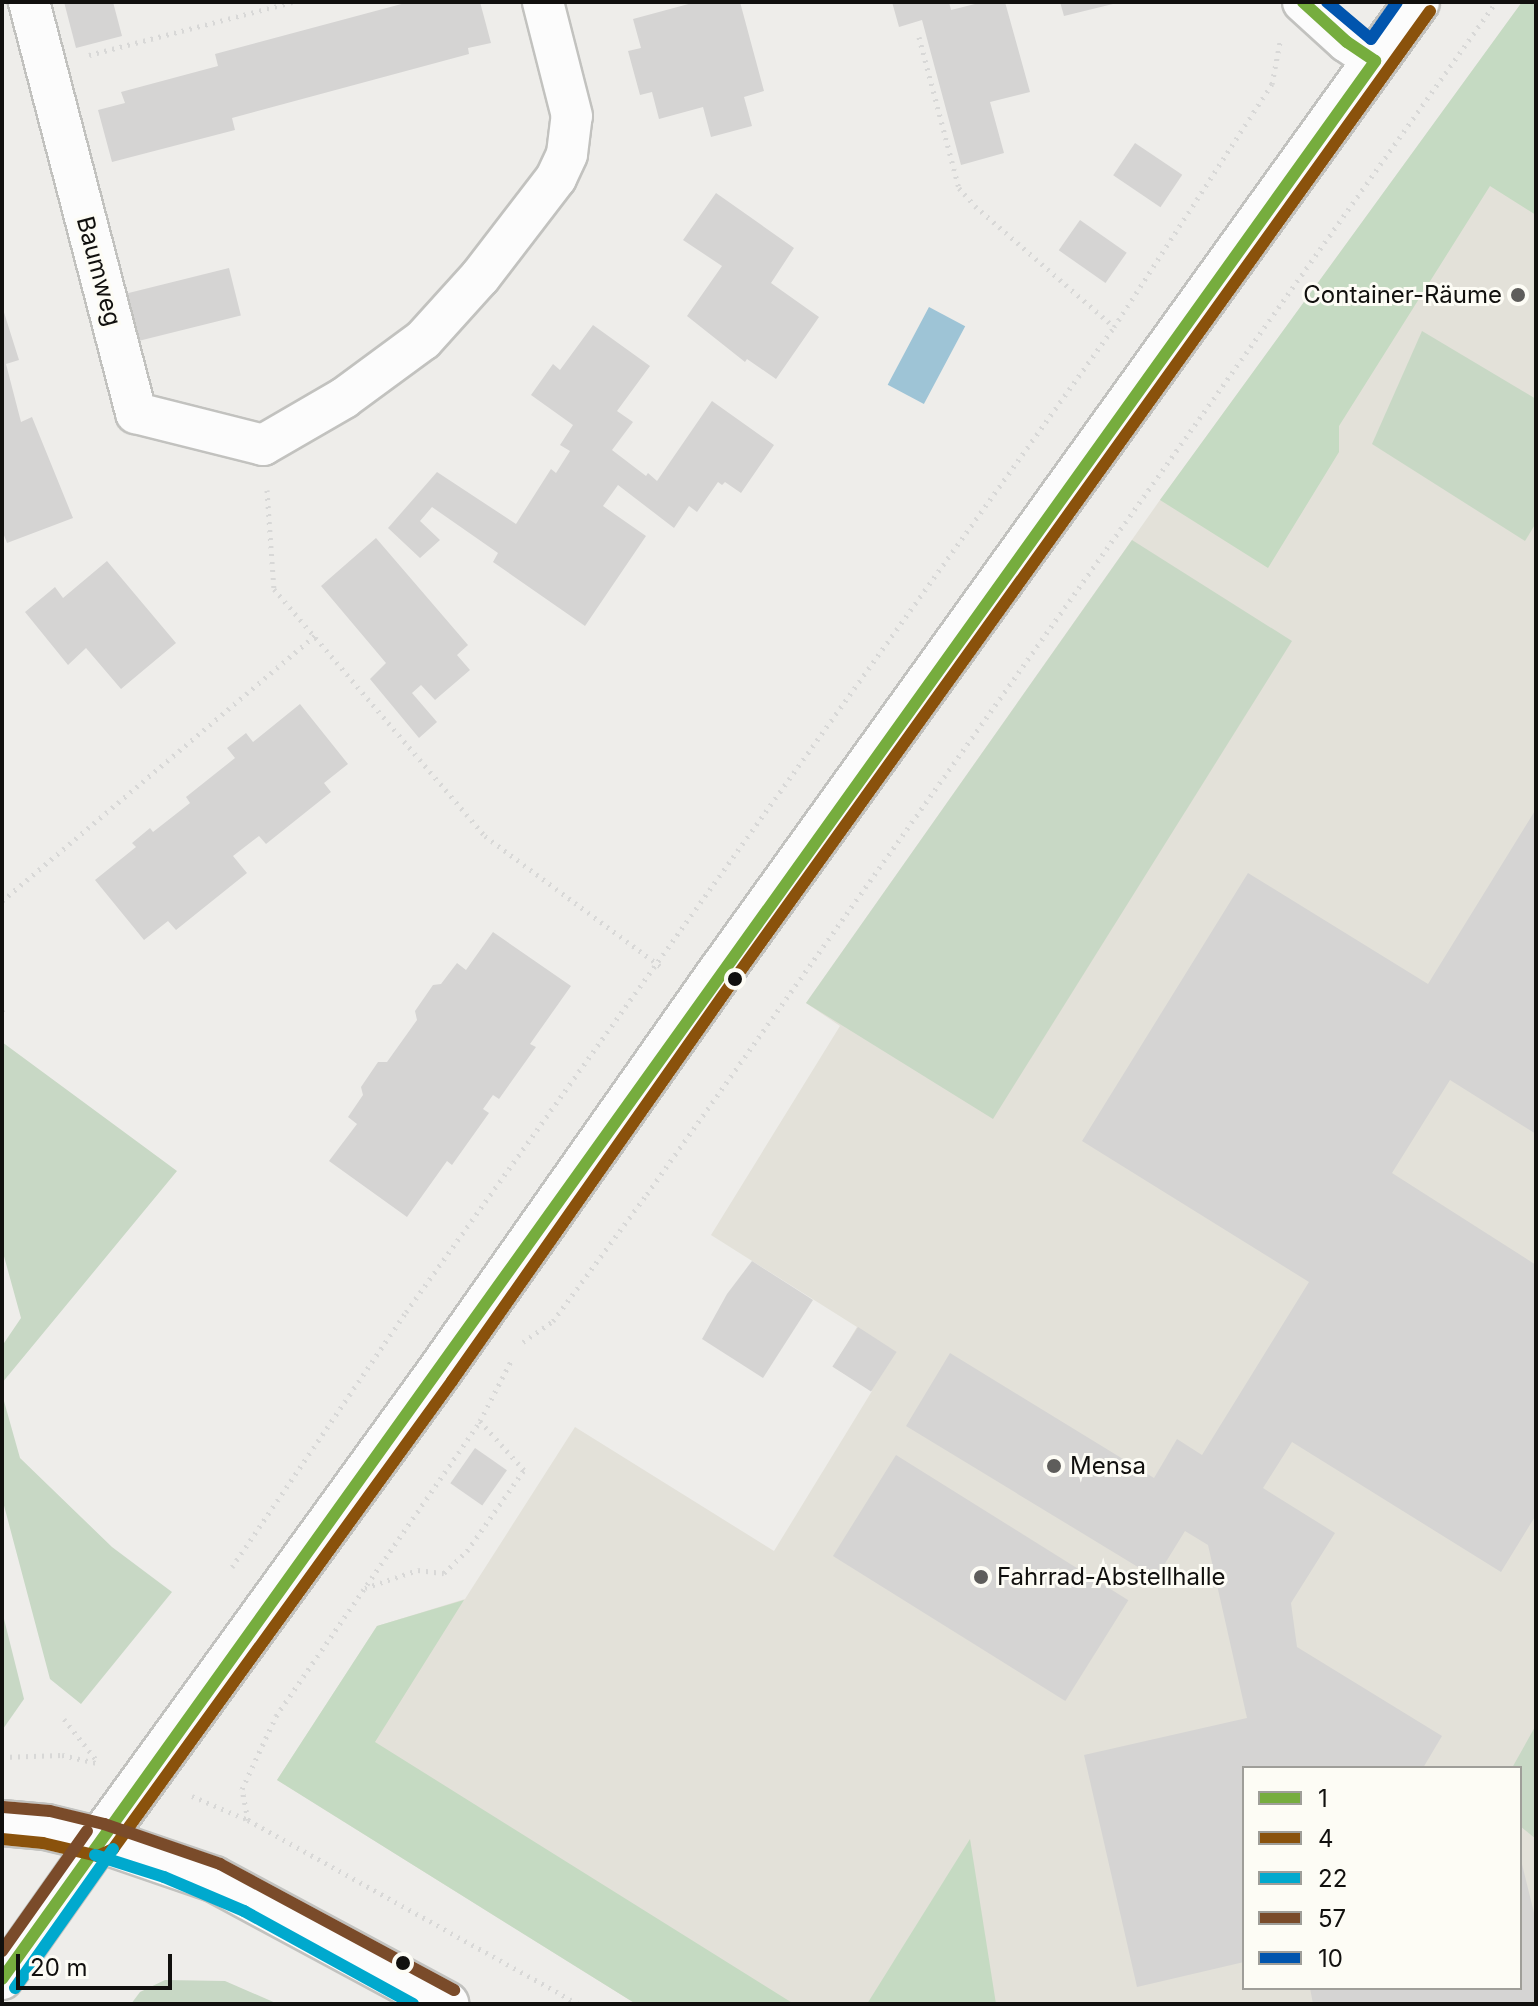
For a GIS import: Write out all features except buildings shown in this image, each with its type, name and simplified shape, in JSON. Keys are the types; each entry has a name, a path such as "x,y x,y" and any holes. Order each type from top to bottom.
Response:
{"street":[{"name":"Baumweg","path":"29,2 136,413 263,445"},
{"path":"263,445 344,398 423,340 480,277 556,178 567,154 572,116 543,2"},
{"path":"2,1979 145,1775 439,1372 704,995 1417,2"},
{"path":"1304,4 1375,61"},
{"path":"2,1823 46,1827 170,1862 251,1897 446,2004"}],"path":[{"path":"46,67 292,2"},
{"path":"248,1820 242,1789 276,1716 480,1421 521,1343 553,1321 647,1194 1496,2"},
{"path":"230,1570 406,1312 1114,327 1272,84 1280,43 1304,4"},
{"path":"919,37 959,188 975,206 1114,327"},
{"path":"263,445 274,589 485,836 704,995"},
{"path":"2,901 316,635"},
{"path":"365,1588 418,1570 444,1573 467,1551 524,1470 480,1421"},
{"path":"64,1719 98,1763"},
{"path":"98,1763 107,1750"},
{"path":"2,1757 62,1755 145,1775 248,1820 578,2004"}],"shaded area":[{"path":"1522,2 1536,2 1536,2004 636,2004 277,1780 377,1626 465,1599 575,1427 774,1551 872,1391 833,1367 857,1327 711,1235 840,1026 806,1003 1160,500"}],"green space":[{"path":"1522,2 1536,2 1536,215 1490,186 1339,426 1339,452 1268,568 1160,500"},
{"path":"1422,331 1536,399 1536,523 1525,541 1372,444"},
{"path":"1132,540 1292,641 993,1119 806,1003"},
{"path":"2,1042 177,1171 2,1383 2,1346 21,1318 2,1249"},
{"path":"2,1394 20,1458 112,1547 172,1592 81,1704 50,1679 2,1498"},
{"path":"464,1600 375,1742 794,2004 636,2004 277,1780 377,1626"},
{"path":"2,1611 24,1699 3,1729 2,1729"},
{"path":"1536,1725 1536,1839 1522,1828 1522,1766 1513,1766"},
{"path":"970,1839 996,2004 867,2004"},
{"path":"165,1980 225,1981 278,2004 131,2004 140,1992"}],"water":[{"path":"929,307 965,326 924,404 888,385"}],"transit line":[{"name":"1","path":"1303,2 1347,42 1375,61"},
{"name":"10","path":"1327,2 1371,39 1397,2"},
{"name":"4","path":"2,1839 43,1843 98,1856 113,1849 452,1381 734,980 1430,11"},
{"name":"1","path":"2,1979 1375,61"},
{"name":"57","path":"3,1807 50,1811 104,1824 220,1864 454,1990"},
{"name":"57","path":"2,1951 87,1831"},
{"name":"22","path":"15,1988 113,1849"},
{"name":"22","path":"95,1855 164,1877 244,1911 413,2004"}],"place":[{"name":"Container-Räume","path":"1518,295"},
{"name":"Mensa","path":"1054,1466"},
{"name":"Fahrrad-Abstellhalle","path":"981,1577"}]}
